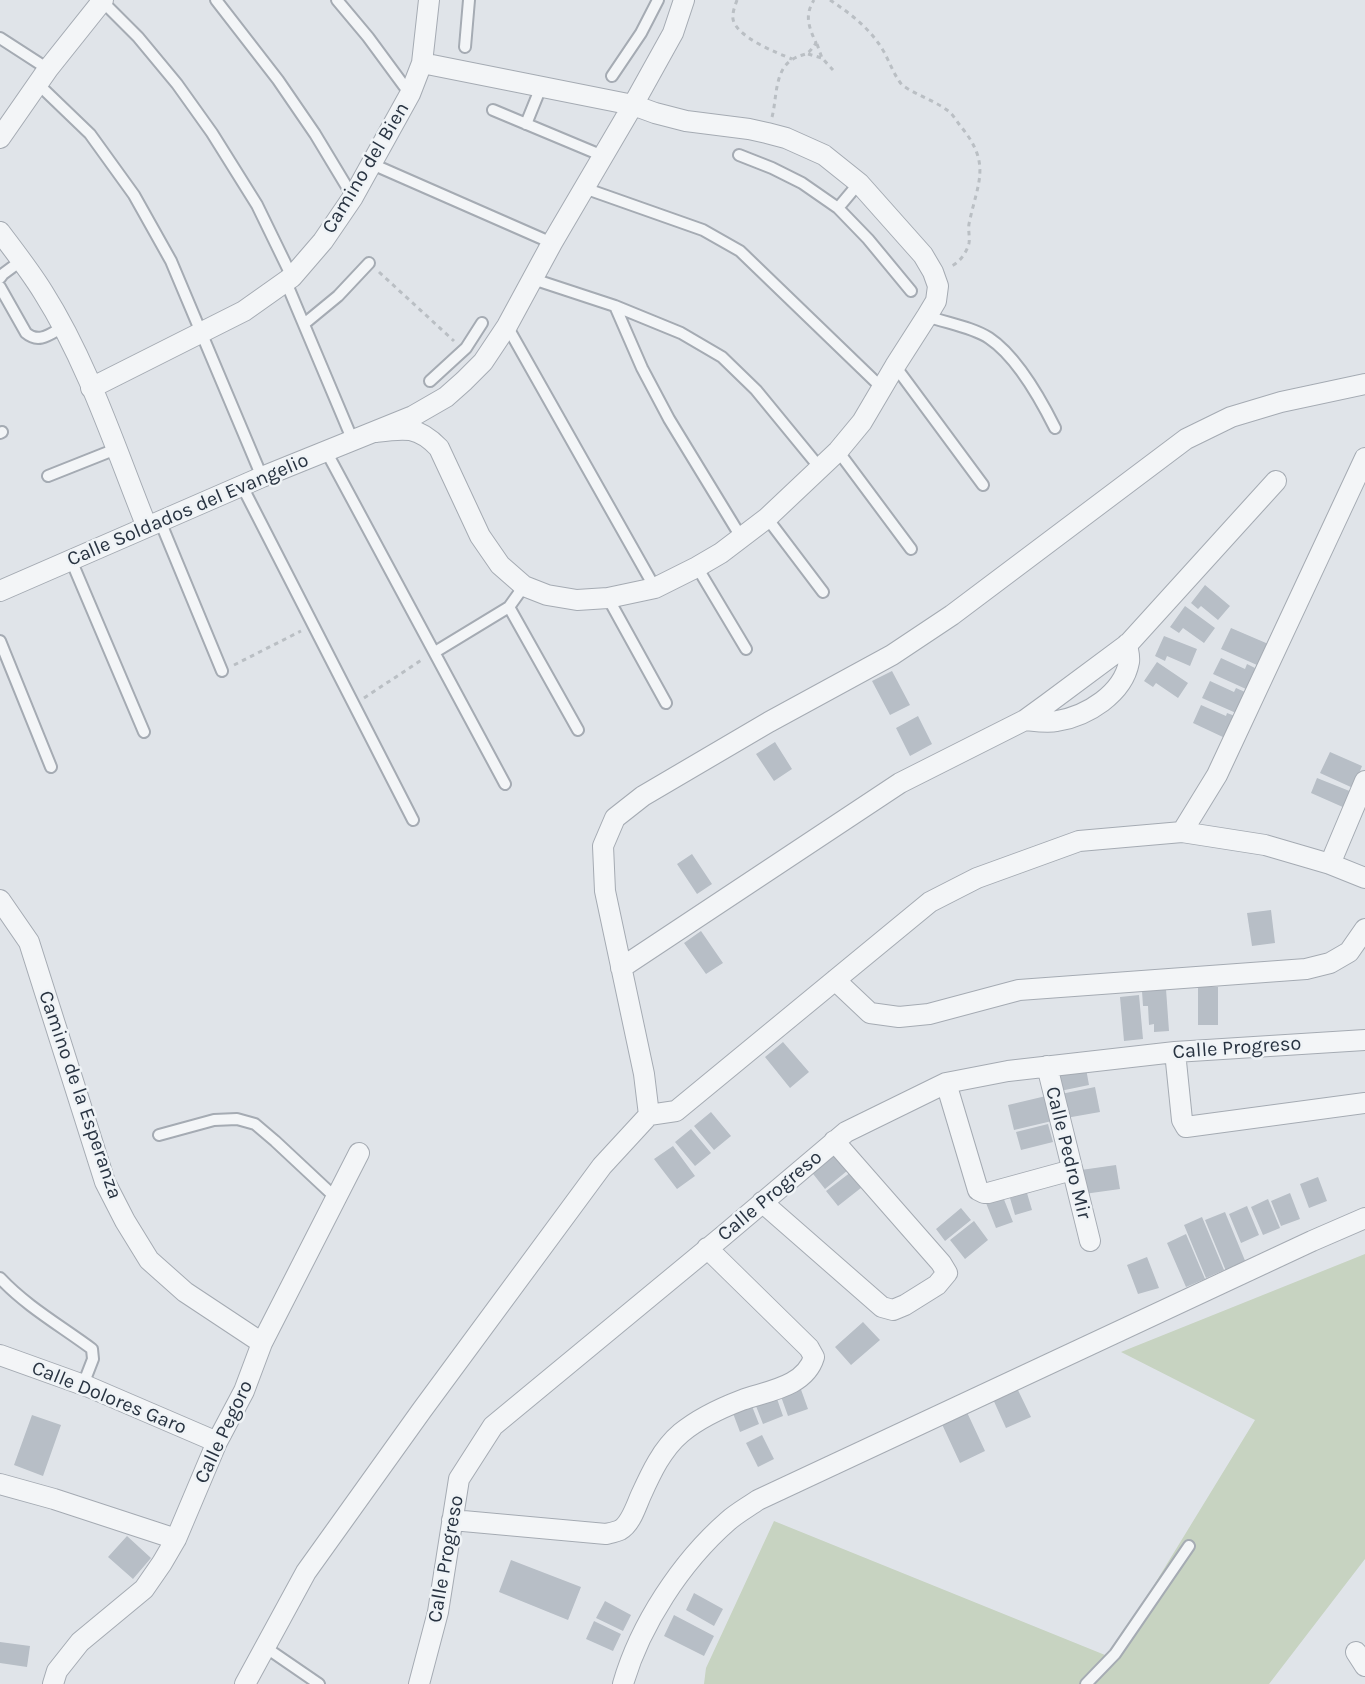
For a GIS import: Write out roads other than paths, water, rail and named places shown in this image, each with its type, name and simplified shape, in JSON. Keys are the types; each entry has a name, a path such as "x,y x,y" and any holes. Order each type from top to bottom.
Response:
{"street":[{"name":"Camino del Bien","path":"91,388 244,311 289,279 323,241 353,197 410,94 422,63 429,0"},
{"name":"Calle Soldados del Evangelio","path":"0,591 262,477 413,416 446,397 465,381 483,362 507,326 673,33 684,0"},
{"path":"0,138 43,76 102,1"},
{"path":"376,432 399,429 428,436 439,448 480,536 500,565 524,586 547,595 577,600 608,598 655,588 721,553 767,518 838,451 862,422 927,316 936,301 938,286 923,255 859,183 824,155 786,138 749,129 686,121 633,105 422,63"},
{"path":"0,232 22,260 63,327 116,448 154,524"},
{"path":"649,1115 644,1074 605,891 603,846 615,818 643,796 769,722 892,655 952,615 1186,439 1231,417 1281,402 1365,384"},
{"path":"1182,832 1217,776 1365,458"},
{"path":"621,968 900,783 1024,720 1127,644 1276,481"},
{"path":"1024,720 1055,722 1081,715 1099,704 1119,685 1124,675 1129,661 1127,644"},
{"path":"1330,864 1365,781"},
{"path":"244,1684 306,1572 602,1166 649,1115 676,1111 930,902 977,878 1079,842 1182,832 1265,846 1330,864 1365,878"},
{"name":"Camino de la Esperanza","path":"0,900 29,942 105,1182 148,1260 184,1292 262,1343"},
{"path":"835,980 870,1013 899,1017 929,1014 1019,990 1306,969 1330,963 1349,952 1365,929"},
{"name":"Calle Progreso","path":"419,1684 438,1612 459,1479 492,1426 846,1132 946,1083 1008,1071 1175,1052 1365,1040"},
{"path":"1175,1052 1182,1120 1186,1127 1365,1103"},
{"name":"Calle Pedro Mir","path":"1047,1066 1090,1241"},
{"path":"946,1083 980,1192 988,1193 1072,1170"},
{"path":"762,1202 882,1307 893,1310 938,1285 947,1273 942,1263 834,1141"},
{"name":"Calle Pegoro","path":"52,1684 57,1671 80,1642 144,1589 176,1539 217,1442 244,1391 262,1343 359,1153"},
{"path":"623,1684 637,1644 666,1594 694,1556 728,1521 758,1500 1312,1240 1365,1218"},
{"path":"452,1520 606,1534 620,1530 628,1521 660,1458 680,1434 708,1415 729,1405 783,1387 811,1367 814,1357 809,1348 707,1248"},
{"name":"Calle Dolores Garo","path":"0,1355 89,1387 217,1442"},
{"path":"0,1484 176,1539"}],"lane":[{"path":"216,0 315,134 353,197"},
{"path":"337,0 410,94"},
{"path":"465,48 469,0"},
{"path":"612,76 641,33 658,0"},
{"path":"102,1 138,37 177,84 213,133 258,205 353,441"},
{"path":"0,38 43,76 90,134 134,195 171,261 262,477"},
{"path":"526,124 541,87"},
{"path":"493,110 603,156"},
{"path":"739,154 802,183 838,208 868,239 911,291"},
{"path":"372,164 552,243"},
{"path":"838,208 859,183"},
{"path":"584,188 703,230 740,251 882,388"},
{"path":"0,278 22,260"},
{"path":"304,324 338,296 369,263"},
{"path":"533,279 615,306 681,333 722,357 756,390 820,468"},
{"path":"0,287 26,333 32,338 45,338 63,327"},
{"path":"615,306 642,368 669,419 741,537"},
{"path":"927,316 988,338 1019,369 1043,404 1055,428"},
{"path":"430,381 466,348 482,323"},
{"path":"507,326 655,588"},
{"path":"466,348 483,362"},
{"path":"895,366 983,484"},
{"path":"48,476 116,448"},
{"path":"326,451 505,784"},
{"path":"838,451 910,549"},
{"path":"242,486 413,820"},
{"path":"767,518 823,592"},
{"path":"154,524 222,671"},
{"path":"71,560 144,732"},
{"path":"697,567 746,649"},
{"path":"435,652 509,607 524,586"},
{"path":"608,598 666,703"},
{"path":"509,607 578,730"},
{"path":"0,641 51,767"},
{"path":"159,1135 214,1120 237,1119 255,1124 336,1198"},
{"path":"0,1278 73,1337 92,1349 93,1359 86,1377 89,1387"},
{"path":"1086,1684 1116,1654 1189,1546"},
{"path":"265,1647 319,1684"}]}
